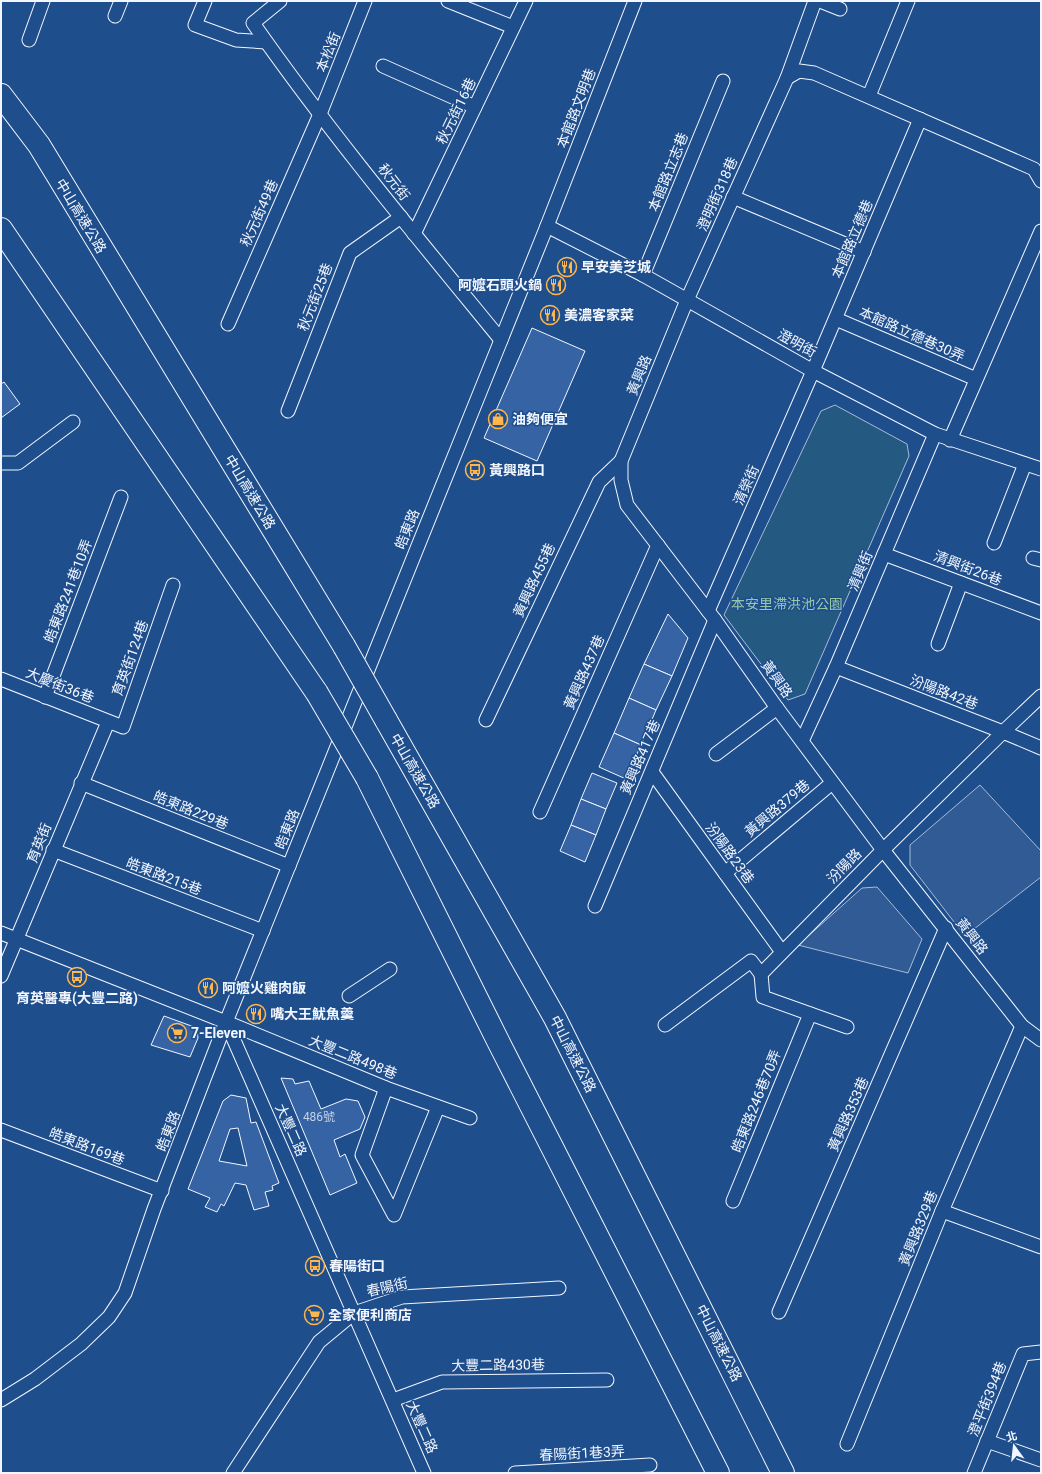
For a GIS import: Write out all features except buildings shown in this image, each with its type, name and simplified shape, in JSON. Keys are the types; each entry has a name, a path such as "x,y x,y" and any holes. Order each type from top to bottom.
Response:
{"highway":[{"name":"中山高速公路","path":"1,95 38,145 344,646 386,720 555,1018 783,1473"},
{"path":"1,229 317,692 367,778 498,1041 718,1473"}],"street":[{"path":"29,40 43,1"},
{"path":"115,16 121,1"},
{"path":"205,1 196,25 236,40 266,42"},
{"name":"秋元街","path":"280,1 253,23 320,114 414,234 501,340"},
{"name":"本松街","path":"320,114 365,1"},
{"path":"448,1 513,27"},
{"name":"秋元街16巷","path":"414,234 526,1"},
{"name":"本館路文明巷","path":"546,226 634,1"},
{"path":"787,78 816,1"},
{"path":"820,1 840,9"},
{"path":"869,96 908,1"},
{"path":"383,66 475,107"},
{"path":"787,78 799,71 814,73 1034,169 1041,181"},
{"name":"澄明街318巷","path":"687,300 787,78"},
{"name":"本館路立志巷","path":"643,275 723,81"},
{"name":"秋元街49巷","path":"228,324 320,114"},
{"name":"本館路立德巷","path":"813,371 920,119"},
{"path":"733,197 864,252"},
{"name":"秋元街25巷","path":"288,411 350,253 401,216"},
{"name":"澄明街","path":"546,226 643,275 813,371 934,434 1041,469"},
{"name":"皓東路","path":"1,1400 35,1379 76,1348 109,1317 125,1293 154,1209 226,1022 546,226"},
{"path":"950,440 1041,231"},
{"name":"黃興路","path":"687,300 621,461 621,480 627,505 712,616 777,708 882,850 946,928 1022,1026 1041,1040"},
{"name":"本館路立德巷30弄","path":"836,319 976,380"},
{"name":"清榮街","path":"712,616 813,371"},
{"path":"1,463 18,463 73,422"},
{"name":"清興街","path":"802,741 836,667 934,434"},
{"name":"黃興路455巷","path":"486,720 599,482 621,461"},
{"path":"994,543 1025,464"},
{"name":"皓東路241巷10弄","path":"45,697 121,497"},
{"name":"黃興路437巷","path":"540,812 658,545"},
{"name":"清興街26巷","path":"884,554 1041,613"},
{"path":"938,644 961,583"},
{"name":"育英街124巷","path":"108,722 123,727 173,585"},
{"name":"黃興路417巷","path":"595,906 652,772 712,616"},
{"name":"汾陽路42巷","path":"836,667 1041,748"},
{"name":"大慶街36巷","path":"2,682 108,722"},
{"name":"汾陽路","path":"761,974 882,850 1041,696"},
{"path":"716,754 777,708"},
{"name":"育英街","path":"1,976 81,783 108,722"},
{"name":"汾陽路23巷","path":"652,772 782,952"},
{"name":"皓東路229巷","path":"81,783 289,866"},
{"name":"黃興路379巷","path":"725,873 832,783"},
{"name":"皓東路215巷","path":"53,850 263,931"},
{"name":"黃興路353巷","path":"779,1312 946,928"},
{"path":"1,934 226,1022"},
{"path":"665,1025 751,961 761,974 763,997 847,1027"},
{"path":"349,996 390,969"},
{"name":"皓東路246巷70弄","path":"733,1201 810,1014"},
{"name":"大豐二路498巷","path":"226,1022 386,1088 470,1118"},
{"name":"大豐二路","path":"226,1022 424,1473"},
{"name":"黃興路329巷","path":"847,1444 942,1211 1022,1026"},
{"path":"386,1088 362,1154 394,1215 438,1107"},
{"name":"皓東路169巷","path":"1,1130 162,1191"},
{"path":"942,1211 1041,1247"},
{"name":"春陽街","path":"233,1473 319,1342 354,1313 402,1298 559,1288"},
{"name":"澄平街394巷","path":"974,1473 1023,1354 1041,1352"},
{"name":"大豐二路430巷","path":"393,1400 442,1382 607,1380"},
{"path":"987,1441 1041,1460"},
{"name":"春陽街1巷3弄","path":"515,1473 650,1465"}],"green space":[{"name":"本安里滯洪池公園","path":"835,405 907,444 909,456 805,694 788,700 724,615 821,411"}],"shaded area":[{"path":"980,785 1041,851 1041,877 965,936 910,865 910,845"},
{"path":"877,887 922,939 908,973 798,945 862,888"}],"place":[{"name":"早安美芝城","path":"567,267"},
{"name":"阿嬤石頭火鍋","path":"556,285"},
{"name":"美濃客家菜","path":"550,315"},
{"name":"油夠便宜","path":"498,419"},
{"name":"黃興路口","path":"475,470"},
{"name":"育英醫專(大豐二路)","path":"77,977"},
{"name":"阿嬤火雞肉飯","path":"208,988"},
{"name":"嘴大王魷魚羹","path":"256,1014"},
{"name":"7-Eleven","path":"177,1033"},
{"name":"春陽街口","path":"315,1266"},
{"name":"全家便利商店","path":"314,1315"}]}
